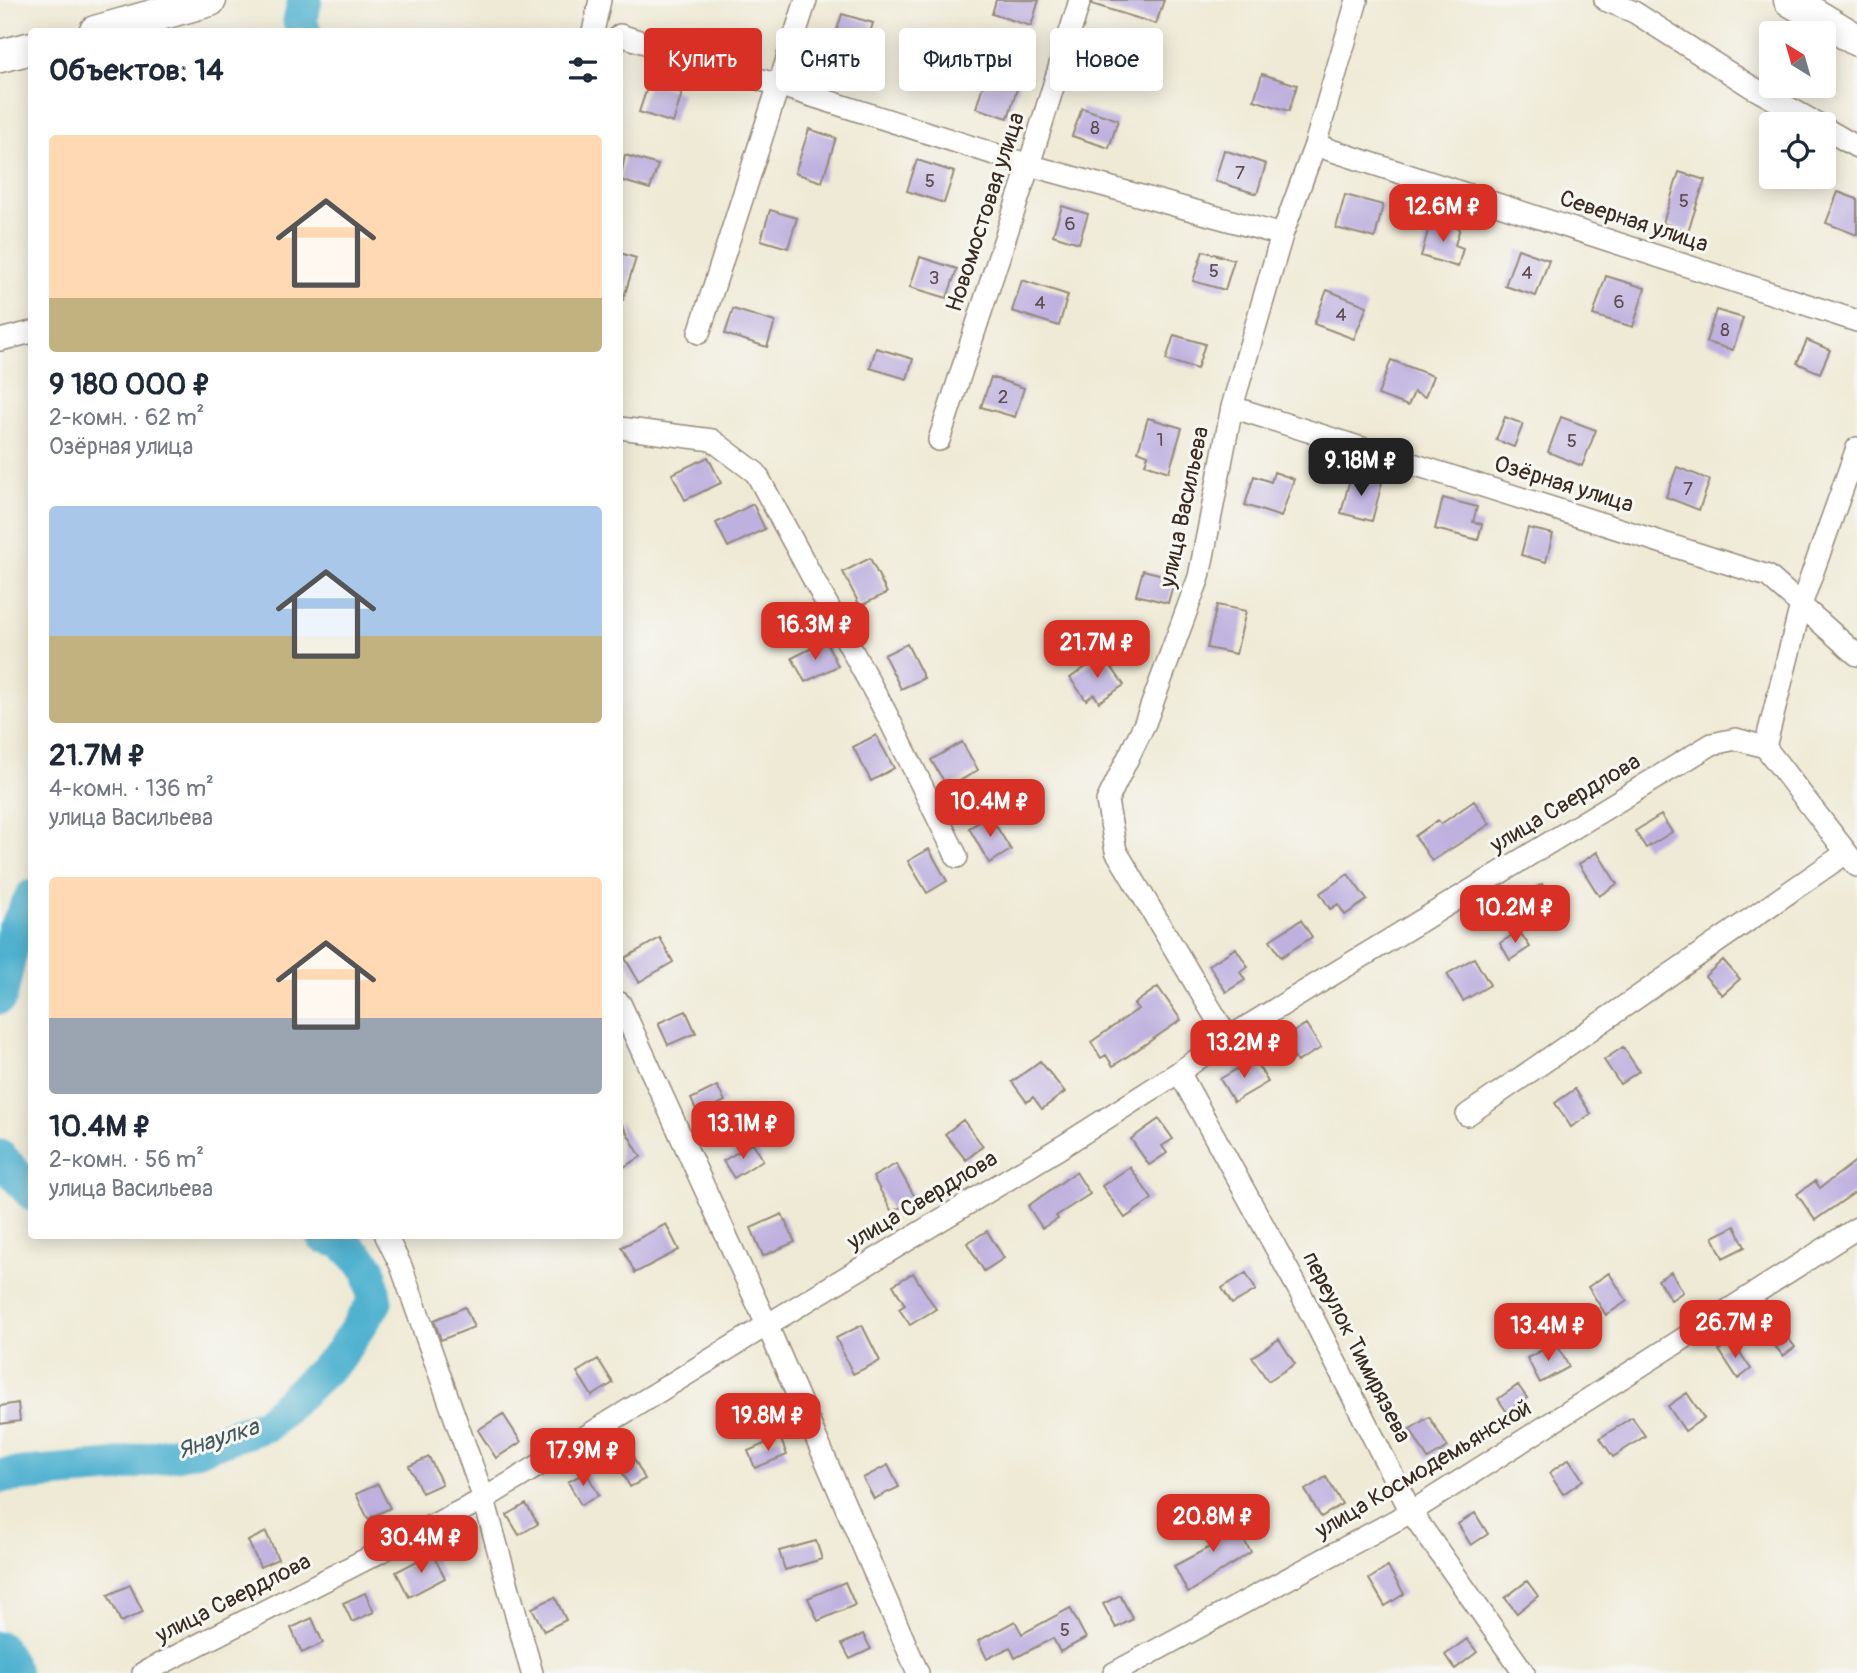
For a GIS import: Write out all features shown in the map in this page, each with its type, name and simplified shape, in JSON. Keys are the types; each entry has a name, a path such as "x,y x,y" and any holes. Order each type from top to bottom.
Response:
{"main road":[{"path":"109,28 210,0"},
{"path":"1790,0 1857,40"},
{"path":"0,56 28,49"}],"street":[{"path":"598,28 600,0"},
{"path":"797,28 806,0"},
{"name":"Новомостовая улица","path":"939,440 1080,0"},
{"name":"улица Васильева","path":"1228,1038 1116,851 1107,801 1145,723 1199,577 1232,407 1282,235 1315,145 1357,0"},
{"path":"1605,0 1633,12 1797,112"},
{"path":"623,36 776,84"},
{"path":"699,333 777,91"},
{"path":"798,91 1029,164 1282,235"},
{"path":"1836,135 1857,147"},
{"name":"Северная улица","path":"1315,145 1857,321"},
{"path":"0,340 28,333"},
{"name":"Озёрная улица","path":"1232,407 1768,576 1857,654"},
{"path":"623,428 712,440 756,473 887,715 957,857"},
{"path":"1467,1115 1852,859 1765,747 1801,605 1857,448"},
{"name":"улица Свердлова","path":"143,1673 484,1499 1063,1146 1228,1038 1712,744 1736,738 1765,747"},
{"path":"623,1010 767,1325 918,1673"},
{"name":"переулок Тимирязева","path":"1179,1072 1300,1292 1411,1512 1524,1673"},
{"name":"улица Космодемьянской","path":"1114,1673 1411,1512 1857,1228"},
{"path":"388,1239 401,1266 484,1499 532,1673"}],"building":[{"path":"996,0 1039,0 1031,26 992,14"},
{"path":"1093,0 1164,0 1156,24 1092,4"},
{"path":"842,14 873,23 871,28 838,28"},
{"path":"1262,74 1297,85 1289,111 1254,100"},
{"path":"646,91 682,93 673,123 639,112"},
{"path":"981,91 1016,91 1008,118 976,108"},
{"path":"1082,108 1118,120 1109,148 1072,136"},
{"path":"809,129 836,138 822,182 795,173"},
{"path":"1224,150 1266,164 1257,194 1215,181"},
{"path":"625,155 658,165 650,189 623,181"},
{"path":"917,160 954,172 944,203 907,191"},
{"path":"1679,172 1705,180 1688,231 1663,223"},
{"path":"1838,192 1857,199 1857,235 1826,223"},
{"path":"1345,195 1383,205 1375,238 1336,228"},
{"path":"1062,206 1088,214 1079,243 1053,235"},
{"path":"770,210 797,218 788,248 761,240"},
{"path":"1431,220 1460,228 1455,245 1463,248 1458,267 1421,256"},
{"path":"1518,249 1549,260 1536,296 1505,286"},
{"path":"1203,251 1234,260 1225,290 1193,281"},
{"path":"623,254 636,258 623,300"},
{"path":"920,257 957,269 947,298 910,287"},
{"path":"1606,276 1645,288 1633,327 1593,315"},
{"path":"1022,280 1068,295 1059,326 1012,311"},
{"path":"1327,290 1367,306 1354,339 1314,324"},
{"path":"733,309 775,322 767,347 725,334"},
{"path":"1716,310 1743,318 1733,350 1706,342"},
{"path":"1174,335 1205,344 1197,369 1166,360"},
{"path":"1807,340 1830,350 1820,373 1797,363"},
{"path":"876,348 913,359 907,379 870,368"},
{"path":"1391,360 1433,376 1425,397 1414,392 1408,406 1378,395"},
{"path":"991,377 1024,388 1015,417 981,407"},
{"path":"1505,417 1523,424 1514,447 1496,440"},
{"path":"1561,417 1596,430 1582,466 1548,452"},
{"path":"1148,418 1182,428 1169,472 1145,464 1148,455 1138,451"},
{"path":"708,457 721,483 685,500 672,474"},
{"path":"1677,467 1710,480 1699,510 1666,497"},
{"path":"1274,472 1294,479 1281,517 1245,505 1254,476 1271,482"},
{"path":"1351,475 1382,483 1372,521 1341,513"},
{"path":"1443,498 1477,507 1473,522 1482,524 1478,540 1435,529"},
{"path":"753,504 765,529 728,547 716,523"},
{"path":"1528,528 1553,534 1546,562 1521,555"},
{"path":"870,558 887,593 860,606 843,572"},
{"path":"1143,570 1175,578 1168,603 1136,595"},
{"path":"1217,605 1246,611 1236,654 1207,648"},
{"path":"826,641 838,666 805,682 792,658"},
{"path":"907,644 924,678 901,689 884,655"},
{"path":"1103,655 1124,685 1099,702 1094,694 1086,700 1070,678"},
{"path":"876,735 894,768 871,781 853,747"},
{"path":"962,742 978,770 948,788 931,760"},
{"path":"1474,801 1490,824 1432,861 1415,836 1438,820 1441,824"},
{"path":"1661,815 1672,832 1646,848 1635,831"},
{"path":"990,816 1011,850 989,863 969,828"},
{"path":"929,849 947,881 927,893 908,861"},
{"path":"1597,852 1617,884 1599,896 1579,864"},
{"path":"1348,874 1367,900 1345,915 1338,904 1330,909 1320,893"},
{"path":"1542,884 1554,903 1539,913 1526,894"},
{"path":"1301,920 1312,937 1281,957 1270,940"},
{"path":"1519,931 1530,947 1510,960 1500,943"},
{"path":"660,938 673,962 639,982 625,958"},
{"path":"1236,948 1248,967 1240,972 1245,980 1226,992 1209,965"},
{"path":"1474,958 1490,985 1463,1001 1447,974"},
{"path":"1723,960 1740,979 1722,995 1705,976"},
{"path":"1158,987 1181,1020 1113,1066 1106,1055 1101,1058 1091,1042 1138,1009 1134,1004"},
{"path":"686,1011 696,1033 668,1045 658,1023"},
{"path":"1306,1024 1321,1048 1297,1062 1282,1039"},
{"path":"1623,1047 1639,1071 1620,1084 1604,1060"},
{"path":"1254,1059 1268,1082 1234,1102 1220,1079"},
{"path":"1040,1061 1065,1092 1042,1109 1033,1097 1027,1102 1012,1082"},
{"path":"717,1086 725,1101 698,1114 691,1099"},
{"path":"1575,1089 1591,1114 1571,1127 1555,1103"},
{"path":"1159,1119 1173,1139 1162,1146 1167,1153 1149,1165 1131,1139"},
{"path":"963,1120 983,1146 966,1160 945,1134"},
{"path":"623,1126 641,1157 623,1167"},
{"path":"753,1143 763,1160 734,1178 723,1161"},
{"path":"1857,1160 1857,1191 1815,1220 1797,1194 1815,1181 1820,1188"},
{"path":"896,1164 916,1199 892,1212 873,1177"},
{"path":"1130,1167 1152,1199 1125,1218 1102,1186"},
{"path":"1076,1172 1090,1194 1042,1228 1028,1206"},
{"path":"782,1214 795,1242 763,1256 751,1228"},
{"path":"666,1224 679,1250 635,1273 622,1247"},
{"path":"1735,1226 1745,1247 1723,1258 1713,1237"},
{"path":"987,1231 1004,1258 984,1271 967,1243"},
{"path":"1671,1272 1683,1292 1671,1300 1658,1280"},
{"path":"913,1273 936,1309 910,1325 899,1309 905,1305 893,1285"},
{"path":"1246,1273 1256,1290 1232,1304 1222,1288"},
{"path":"1609,1273 1627,1301 1606,1315 1588,1287"},
{"path":"465,1307 474,1327 441,1340 434,1320"},
{"path":"1772,1317 1795,1347 1783,1356 1760,1326"},
{"path":"862,1325 880,1361 853,1374 836,1338"},
{"path":"1279,1339 1295,1364 1268,1381 1252,1357"},
{"path":"1732,1341 1751,1369 1738,1379 1719,1350"},
{"path":"1556,1343 1569,1367 1540,1383 1527,1358"},
{"path":"598,1359 613,1383 592,1396 577,1372"},
{"path":"1518,1385 1527,1398 1507,1412 1498,1399"},
{"path":"1687,1393 1704,1418 1685,1431 1668,1406"},
{"path":"18,1403 20,1421 0,1424 0,1406"},
{"path":"503,1414 521,1442 496,1458 478,1430"},
{"path":"1429,1417 1448,1447 1428,1459 1410,1429"},
{"path":"1632,1417 1645,1436 1613,1457 1600,1438"},
{"path":"780,1437 787,1455 755,1468 748,1451"},
{"path":"630,1451 645,1479 630,1487 615,1459"},
{"path":"429,1457 442,1484 422,1493 409,1466"},
{"path":"1569,1459 1583,1480 1563,1494 1549,1473"},
{"path":"888,1465 899,1487 874,1499 863,1478"},
{"path":"586,1472 599,1495 581,1505 568,1482"},
{"path":"1326,1477 1342,1504 1321,1517 1305,1490"},
{"path":"378,1484 390,1508 368,1519 356,1494"},
{"path":"526,1504 538,1524 519,1535 507,1515"},
{"path":"1227,1513 1251,1552 1188,1593 1174,1566 1210,1547 1199,1530"},
{"path":"1475,1513 1488,1534 1471,1545 1458,1524"},
{"path":"266,1532 278,1559 260,1567 248,1541"},
{"path":"816,1541 822,1559 785,1570 779,1551"},
{"path":"432,1553 445,1578 409,1597 396,1572"},
{"path":"1388,1567 1404,1594 1385,1606 1369,1579"},
{"path":"1527,1581 1538,1596 1517,1613 1505,1598"},
{"path":"845,1582 855,1605 818,1621 808,1598"},
{"path":"130,1585 143,1612 121,1622 108,1595"},
{"path":"365,1593 374,1612 352,1622 343,1603"},
{"path":"1120,1595 1133,1619 1116,1628 1103,1604"},
{"path":"555,1597 566,1620 544,1631 532,1608"},
{"path":"1070,1608 1086,1638 1060,1652 1053,1638 1015,1658 1010,1647 987,1659 978,1641 1015,1621 1022,1634"},
{"path":"312,1618 323,1643 302,1653 291,1628"},
{"path":"863,1634 871,1649 850,1659 842,1644"},
{"path":"1467,1639 1477,1652 1455,1669 1445,1655"}],"waterway":[{"name":"Янаулка","path":"303,28 300,21 305,0"},
{"name":"Янаулка","path":"0,997 15,930 28,905"},
{"name":"Янаулка","path":"0,1157 28,1188"},
{"name":"Янаулка","path":"0,1476 111,1467 195,1449 267,1424 338,1357 375,1302 369,1269 343,1242 333,1239"},
{"name":"Янаулка","path":"0,1649 14,1673"}]}
